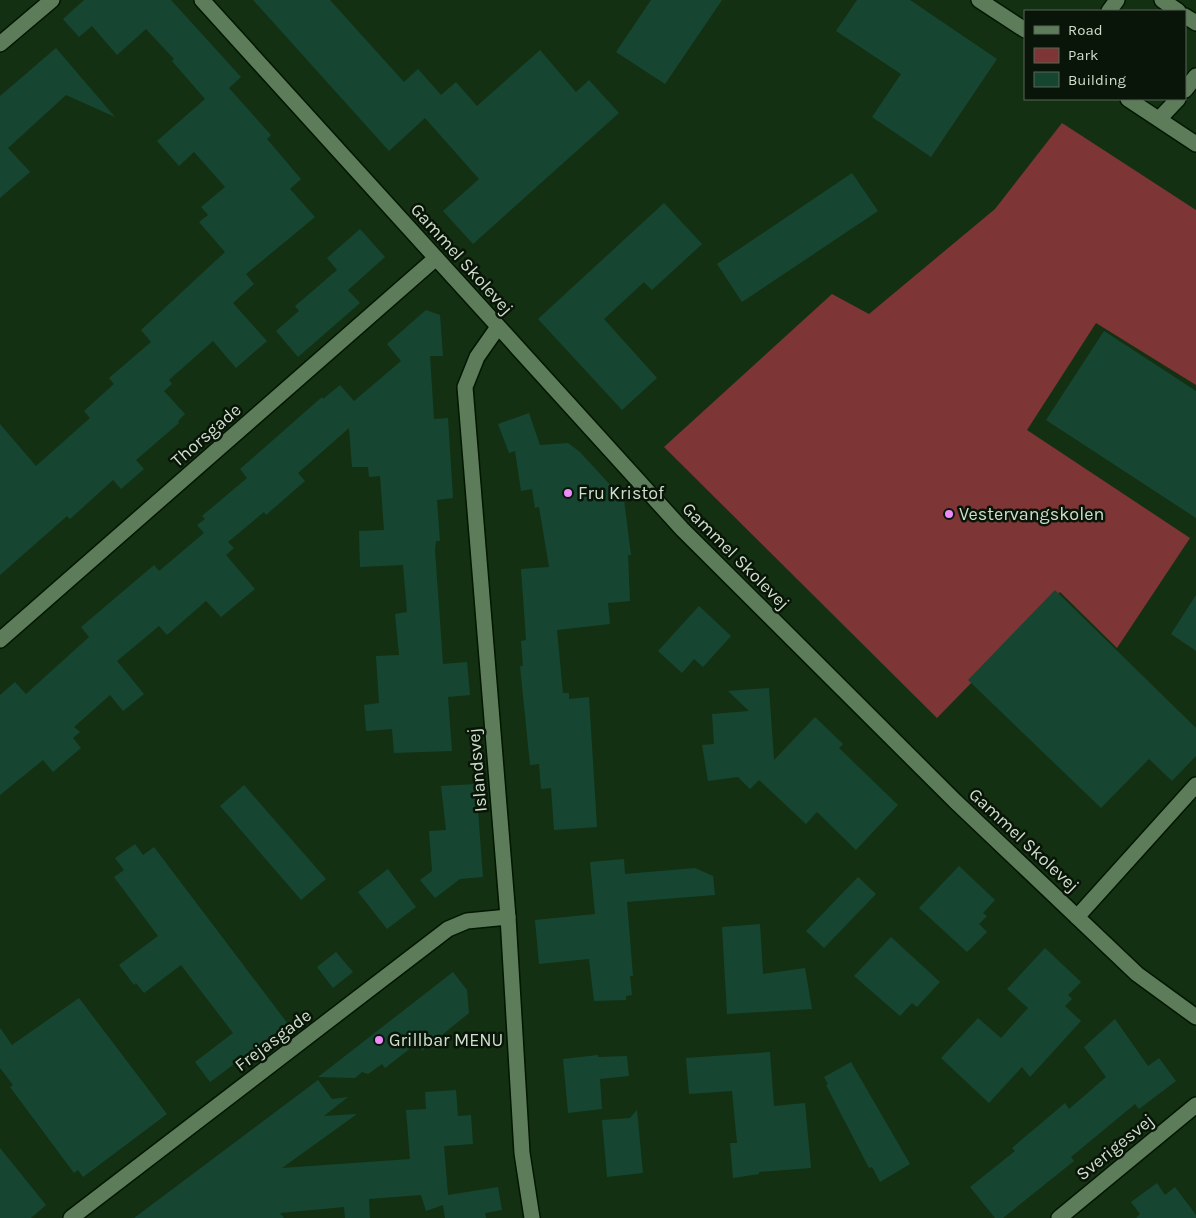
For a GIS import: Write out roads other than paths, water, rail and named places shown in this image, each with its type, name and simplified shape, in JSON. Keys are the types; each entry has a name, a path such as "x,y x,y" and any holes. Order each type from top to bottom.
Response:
{"street":[{"path":"0,44 52,0"},
{"name":"Gammel Skolevej","path":"202,0 682,529 955,800 1077,917 1138,974 1196,1017"},
{"path":"980,0 1024,29"},
{"path":"1162,0 1177,10"},
{"path":"1186,89 1196,76"},
{"path":"1130,100 1196,144"},
{"path":"1159,119 1177,100"},
{"name":"Thorsgade","path":"0,640 436,258"},
{"name":"Islandsvej","path":"498,327 478,358 465,387 508,917 522,1153 532,1218"},
{"path":"1077,917 1196,785"},
{"name":"Frejasgade","path":"71,1218 448,929 467,921 508,917"},
{"name":"Sverigesvej","path":"1059,1218 1196,1105"}],"place":[{"name":"Fru Kristof","path":"568,493"},
{"name":"Vestervangskolen","path":"949,514"},
{"name":"Grillbar MENU","path":"379,1040"}]}
